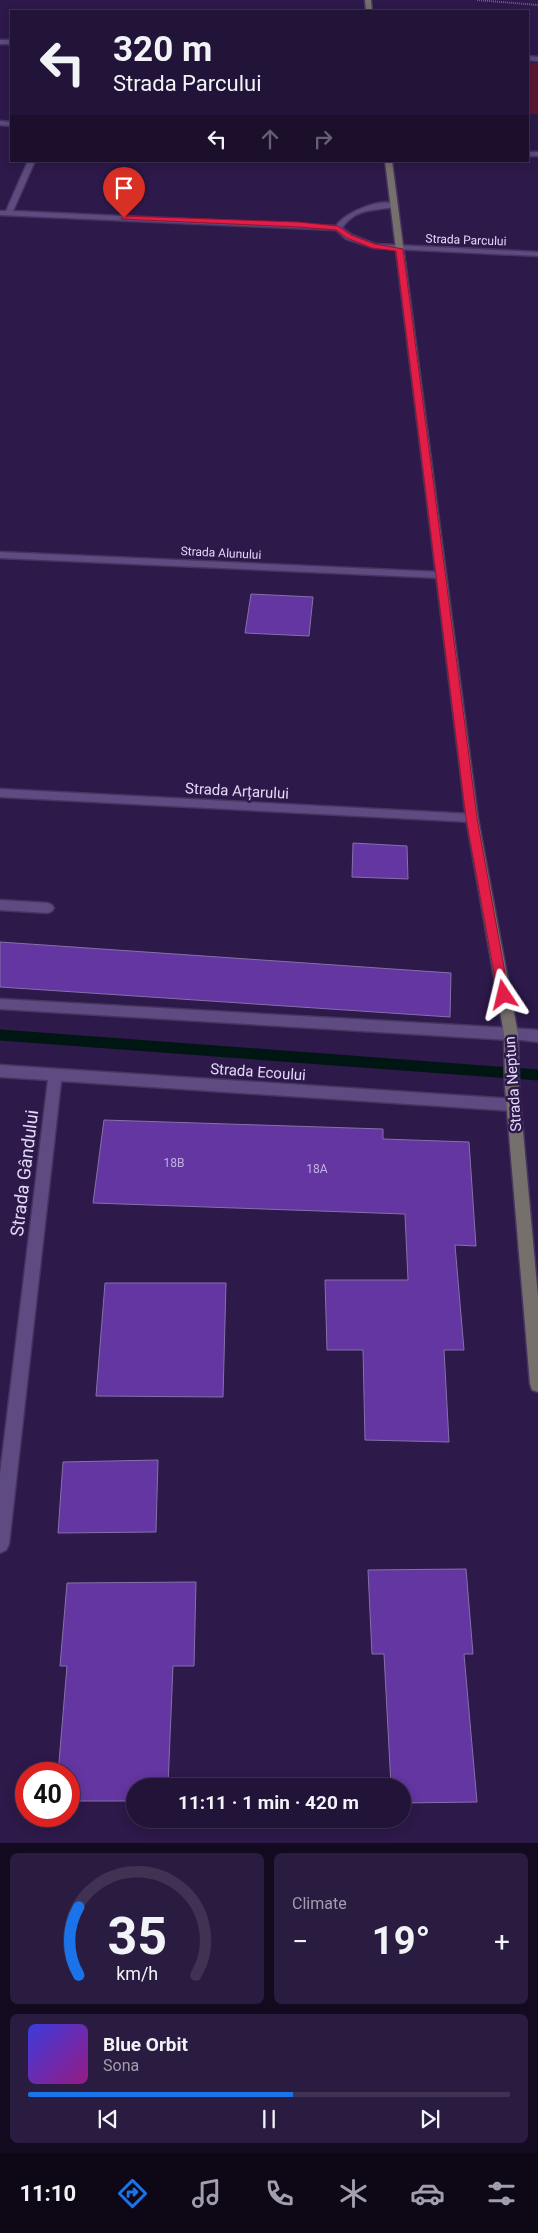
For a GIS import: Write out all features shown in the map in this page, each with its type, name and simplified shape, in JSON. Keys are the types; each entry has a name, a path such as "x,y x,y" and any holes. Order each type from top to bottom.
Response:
{"street":[{"path":"4,213 31,162"},
{"name":"Strada Neptun","path":"388,162 472,818 511,1034 512,1087 538,1384"},
{"path":"338,228 342,220 358,212 394,205"},
{"name":"Strada Parcului","path":"4,213 298,224 338,228 349,237 374,246 399,249 538,254"},
{"name":"Strada Alunului","path":"0,555 441,575"},
{"name":"Strada Arțarului","path":"0,793 472,818"},
{"path":"0,905 48,908"},
{"path":"0,1004 538,1036"},
{"name":"Strada Ecoului","path":"0,1071 514,1105"},
{"name":"Strada Gândului","path":"0,1544 55,1076"}],"path":[{"path":"477,0 538,5"}],"shaded area":[{"path":"529,63 538,63 538,114 529,114"}],"building":[{"path":"251,594 313,597 309,636 245,633"},
{"path":"353,843 407,846 408,879 352,877"},
{"path":"0,942 451,973 450,1017 0,987"},
{"path":"104,1120 383,1129 383,1139 469,1142 476,1246 455,1245 464,1350 444,1350 449,1442 365,1440 363,1350 327,1350 325,1280 408,1280 405,1214 93,1203"},
{"path":"105,1283 226,1283 223,1397 96,1396"},
{"path":"158,1460 156,1532 58,1533 63,1462"},
{"path":"466,1569 473,1654 464,1654 477,1802 411,1803 411,1778 391,1778 384,1654 372,1654 368,1570"},
{"path":"196,1582 194,1666 173,1666 168,1778 126,1778 126,1801 80,1801 80,1762 59,1762 67,1666 60,1666 67,1583"}],"waterway":[{"path":"0,1035 538,1075"}],"route":[{"path":"124,218 298,224 338,228 349,237 374,246 399,249 472,818 504,995"}]}
